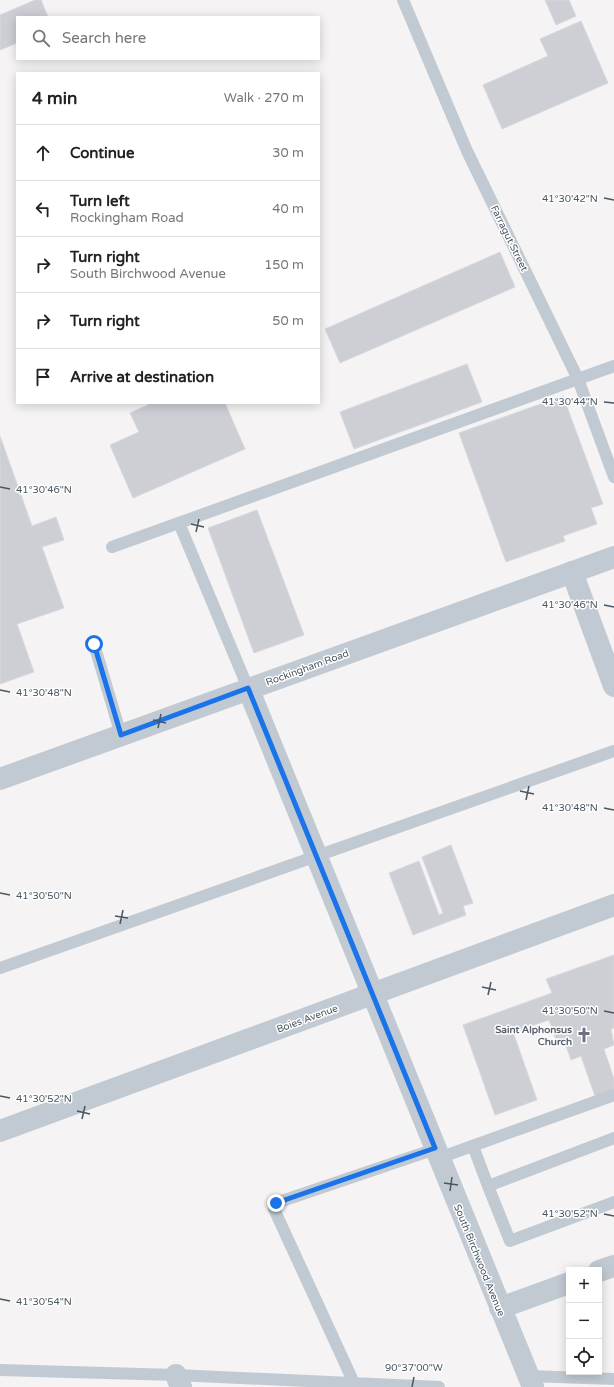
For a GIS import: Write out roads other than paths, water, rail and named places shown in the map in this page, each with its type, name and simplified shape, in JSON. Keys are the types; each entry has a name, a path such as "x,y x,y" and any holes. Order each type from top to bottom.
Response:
{"street":[{"name":"Rockingham Road","path":"0,779 248,688 614,557"},
{"path":"572,572 614,686"},
{"name":"South Birchwood Avenue","path":"248,688 318,856 437,1154 530,1381"},
{"name":"Boies Avenue","path":"0,1131 614,905"},
{"path":"602,1270 614,1266"},
{"path":"500,1308 566,1283"}],"lane":[{"name":"Farragut Street","path":"403,0 467,151 578,379 614,477"},
{"path":"112,547 614,366"},
{"path":"179,523 248,688"},
{"path":"94,644 121,735"},
{"path":"0,968 614,751"},
{"path":"354,1383 274,1209 276,1203 437,1154 473,1146 614,1095"},
{"path":"488,1186 614,1138"},
{"path":"473,1146 510,1241 614,1202"},
{"path":"0,1370 178,1381 354,1383 440,1387"},
{"path":"530,1381 614,1380"}],"place":[{"name":"Saint Alphonsus Church","path":"584,1035"}]}
